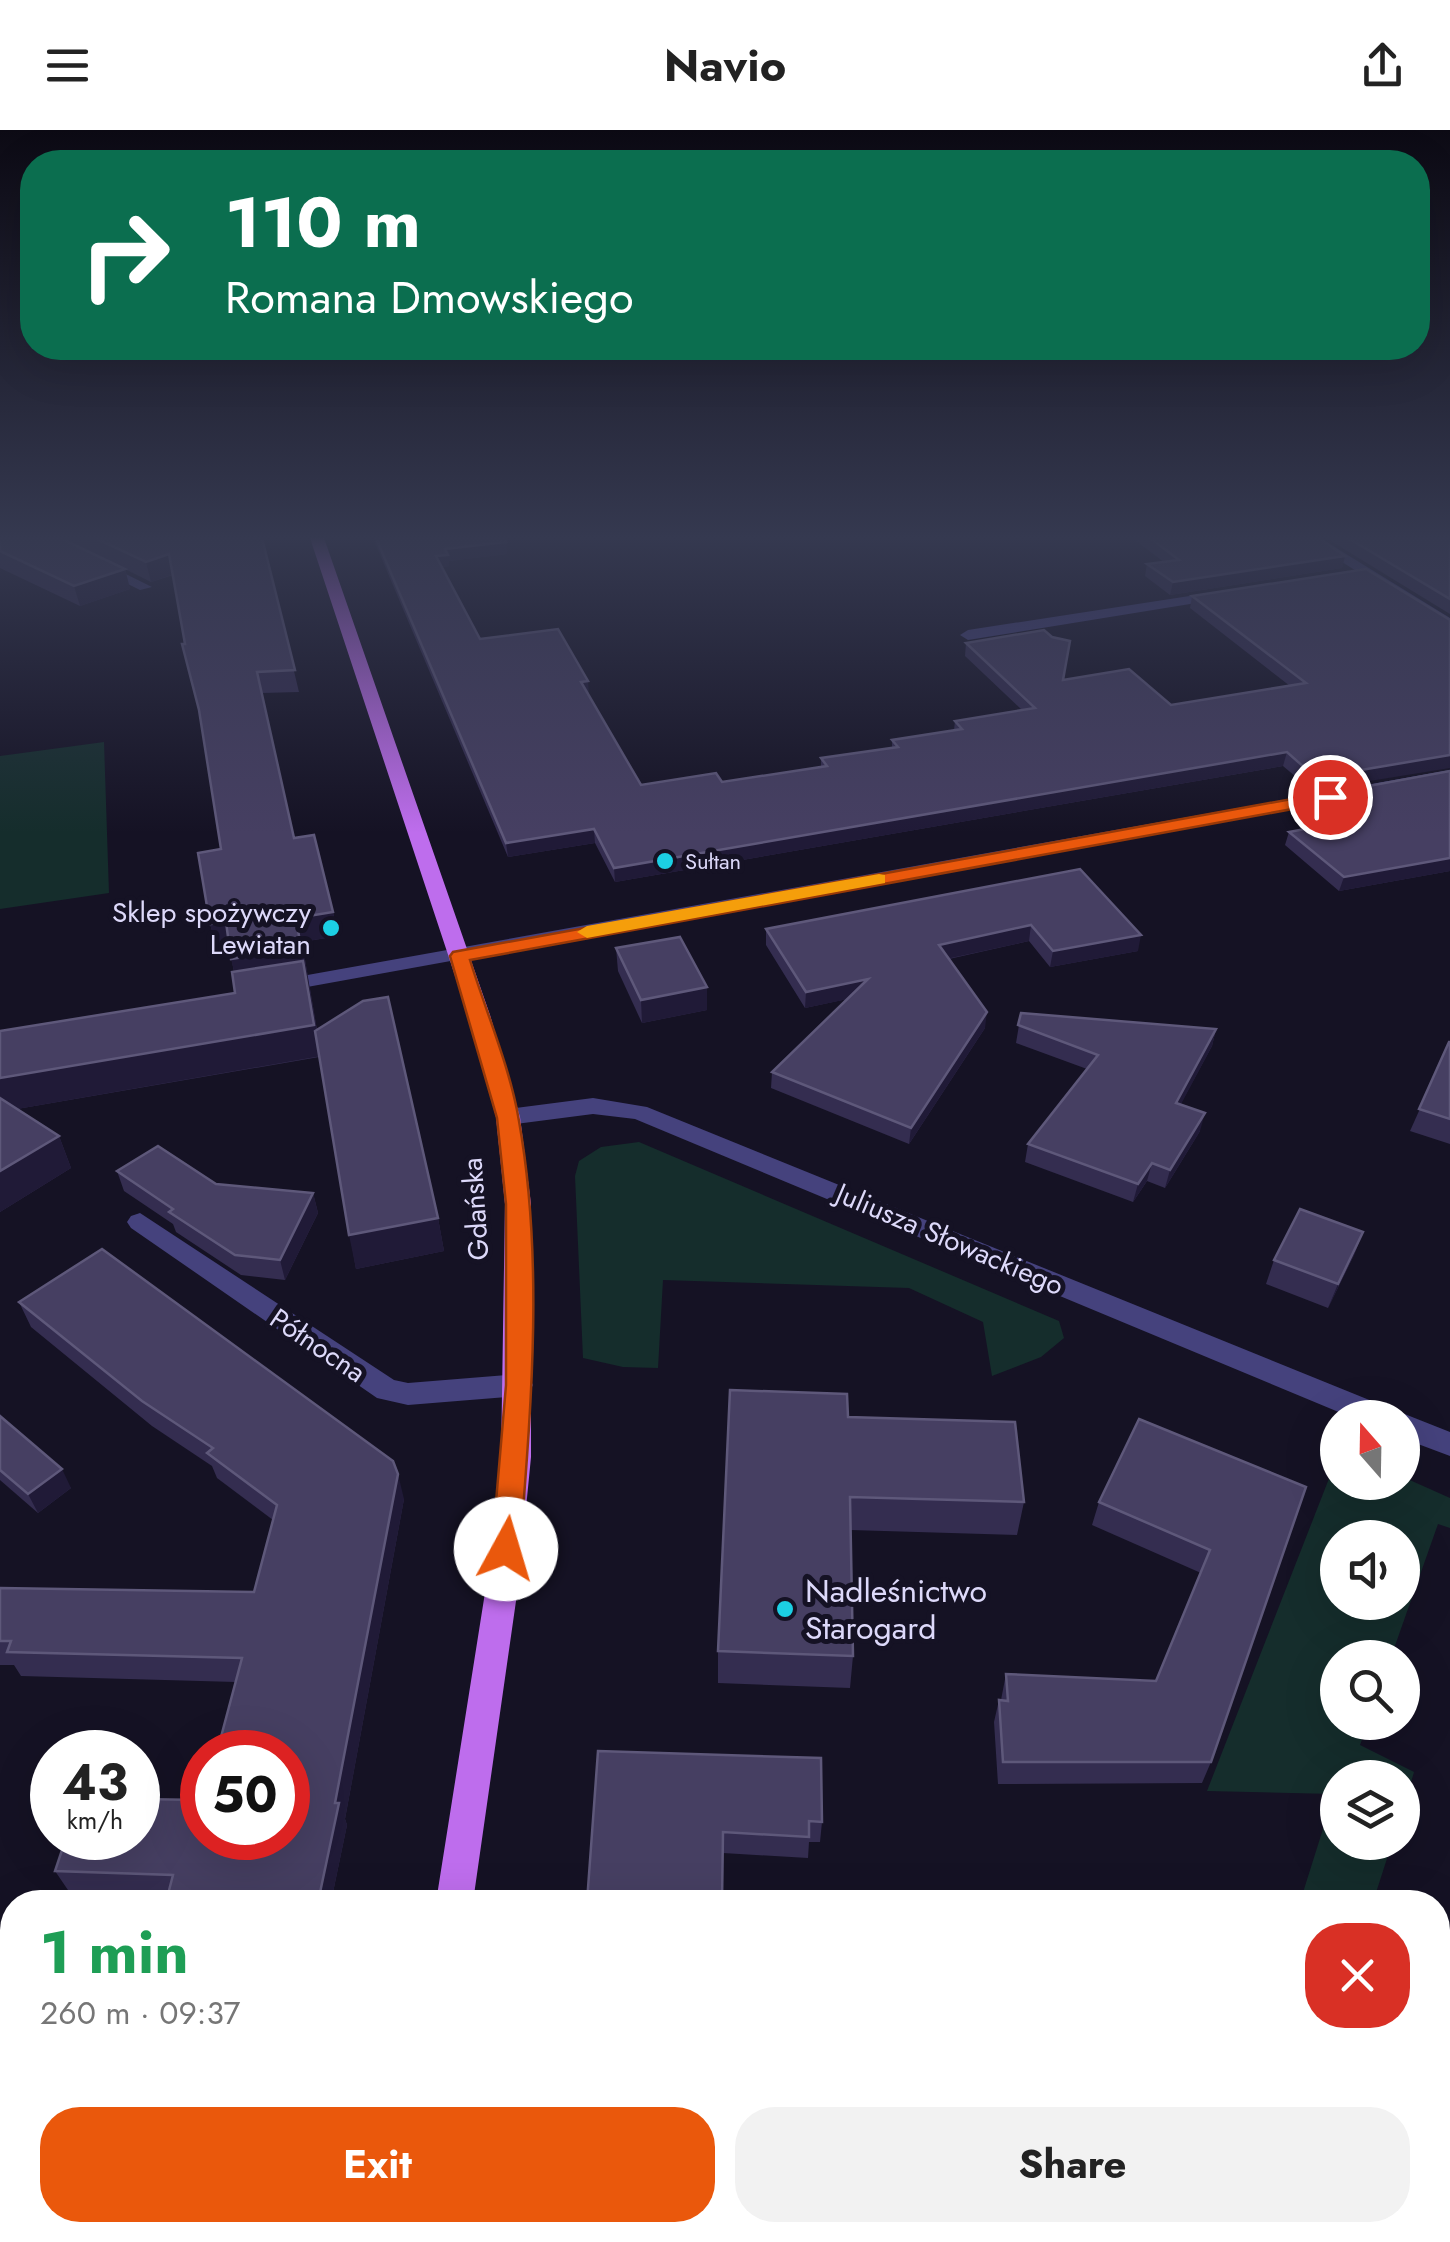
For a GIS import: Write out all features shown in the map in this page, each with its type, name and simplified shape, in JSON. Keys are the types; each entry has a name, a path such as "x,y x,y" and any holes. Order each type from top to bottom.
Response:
{"main road":[{"name":"Gdańska","path":"351,637 460,956 508,1118 518,1204 516,1457 503,1580 457,1890"}],"street":[{"path":"255,990 1450,775"},
{"name":"Juliusza Słowackiego","path":"508,1118 593,1106 639,1112 1340,1400"},
{"name":"Północna","path":"140,1222 387,1390 408,1394 519,1385"},
{"path":"1420,1432 1450,1444"}],"green space":[{"path":"104,742 109,893 0,909 0,756"},
{"path":"639,1142 1059,1321 1064,1338 1041,1357 992,1376 983,1322 909,1288 663,1280 658,1368 623,1367 583,1358 575,1176 579,1161 601,1147"},
{"path":"1420,1485 1450,1498 1450,1528 1438,1524 1420,1575 1420,1520 1320,1520 1320,1620 1404,1620 1397,1640 1320,1640 1320,1740 1362,1740 1360,1745 1390,1760 1320,1760 1320,1794 1207,1791 1321,1500 1420,1500"},
{"path":"1320,1838 1320,1860 1387,1860 1377,1890 1304,1890"}],"building":[{"path":"184,637 287,637 295,670 257,672 294,838 314,835 333,912 296,918 301,948 231,959 226,922 210,924 198,853 221,849"},
{"path":"418,637 562,637 588,681 581,682 641,785 716,773 722,782 827,766 821,758 898,747 892,740 962,729 955,721 1035,708 966,643 1005,637 1051,637 1070,641 1063,680 1129,669 1171,705 1306,683 1245,637 1450,637 1450,755 1349,772 1348,765 1306,769 1287,752 614,868 594,829 506,843"},
{"path":"1450,771 1450,858 1344,877 1289,832 1364,818 1355,811 1352,789"},
{"path":"1080,869 1141,935 1053,951 1031,925 939,945 987,1012 911,1128 772,1072 868,979 806,992 766,929"},
{"path":"680,937 707,987 641,1000 616,948"},
{"path":"303,961 314,1025 0,1078 0,1031 235,993 232,972"},
{"path":"388,997 438,1218 349,1235 315,1031 363,1001"},
{"path":"1021,1013 1216,1029 1176,1103 1205,1113 1170,1170 1152,1163 1138,1184 1028,1144 1098,1055 1018,1025"},
{"path":"1450,1042 1450,1119 1419,1109"},
{"path":"0,1098 59,1136 0,1171"},
{"path":"158,1146 216,1184 313,1193 280,1260 235,1255 169,1212 173,1209 117,1171"},
{"path":"1300,1209 1363,1232 1338,1284 1274,1260"},
{"path":"102,1249 393,1461 398,1474 321,1890 169,1890 173,1875 55,1871 59,1860 160,1860 160,1799 180,1800 180,1860 310,1860 310,1730 223,1730 242,1658 7,1652 11,1641 0,1641 0,1588 254,1592 277,1505 207,1453 213,1448 142,1401 19,1302"},
{"name":"Nadleśnictwo Starogard","path":"730,1390 847,1394 848,1417 1015,1422 1024,1502 850,1497 853,1656 718,1651"},
{"path":"0,1416 62,1469 28,1494 0,1470"},
{"path":"1139,1419 1306,1487 1211,1762 1003,1762 999,1700 1008,1701 1006,1674 1156,1681 1210,1550 1099,1502"},
{"path":"598,1751 821,1758 822,1822 809,1821 809,1837 723,1832 722,1890 588,1890"}],"slow traffic":[{"path":"587,932 879,879"}],"place":[{"name":"Sułtan","path":"665,861"},
{"name":"Sklep spożywczy Lewiatan","path":"331,928"},
{"name":"Nadleśnictwo Starogard","path":"785,1609"}],"route":[{"path":"506,1549 519,1385 518,1204 508,1118 460,956 1330,797"}]}
